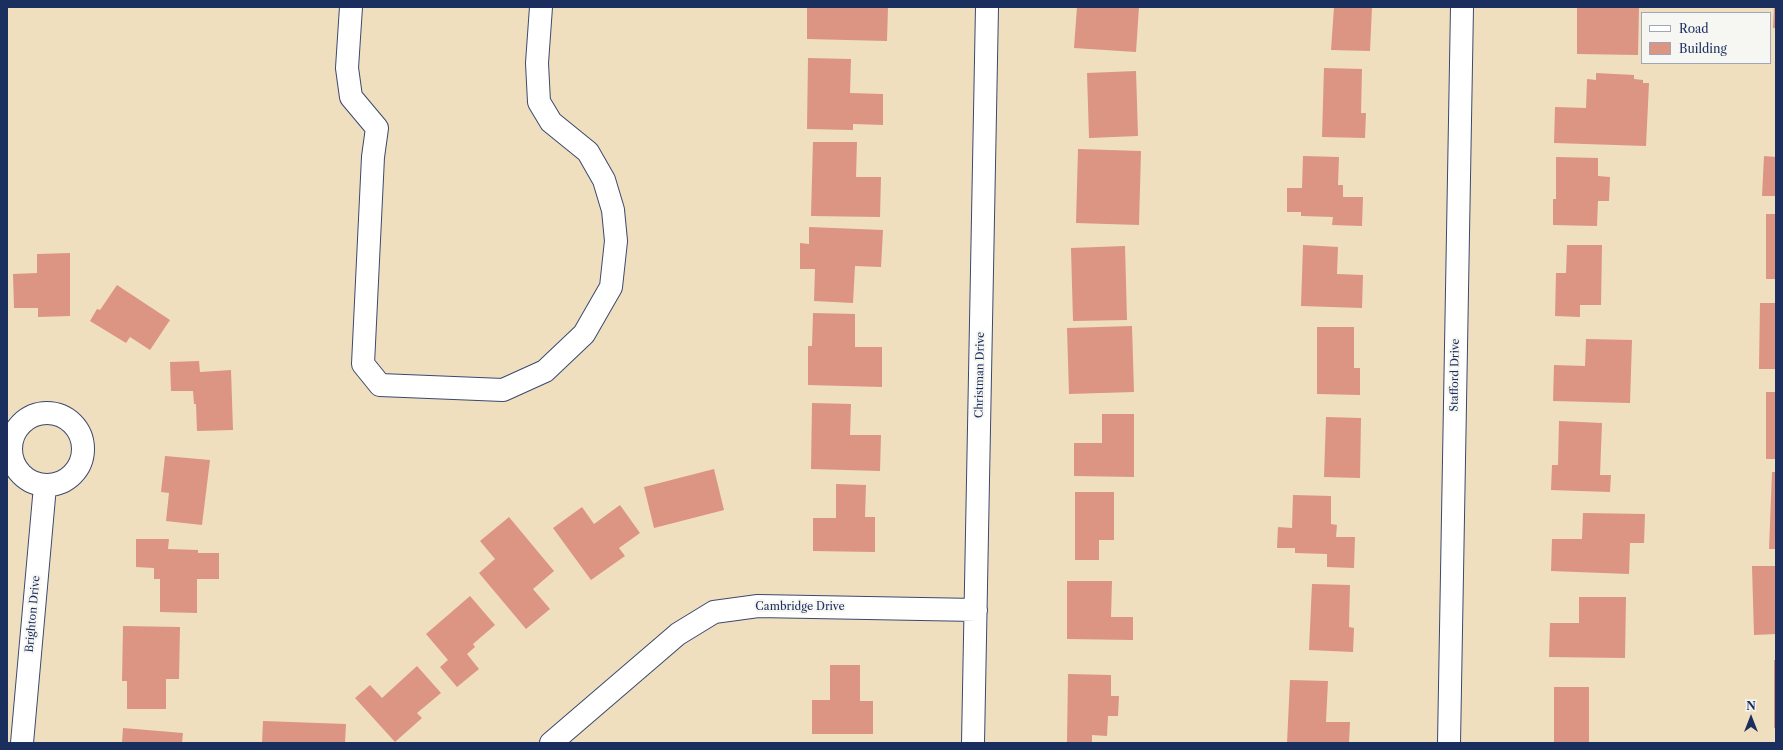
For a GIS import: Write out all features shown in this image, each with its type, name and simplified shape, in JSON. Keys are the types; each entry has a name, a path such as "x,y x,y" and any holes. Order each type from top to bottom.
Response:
{"street":[{"path":"351,7 347,68 351,97 377,128 373,157 363,364 380,385 503,390 545,371 584,334 611,287 616,241 613,210 604,180 588,152 550,122 539,102 537,63 541,7"},
{"name":"Christman Drive","path":"972,743 976,610 987,7"},
{"name":"Stafford Drive","path":"1449,743 1462,7"},
{"name":"Brighton Drive","path":"22,743 45,486"},
{"name":"Cambridge Drive","path":"551,743 678,634 714,612 758,606 976,610"}],"building":[{"path":"807,7 888,7 887,41 807,39"},
{"path":"1077,7 1139,7 1136,52 1074,48"},
{"path":"1334,7 1372,7 1370,51 1331,50"},
{"path":"1577,7 1639,7 1638,55 1577,54"},
{"path":"1774,7 1776,7 1776,28 1773,28"},
{"path":"808,58 851,59 850,93 883,94 883,125 853,124 853,130 807,129"},
{"path":"1324,68 1362,69 1361,113 1366,113 1365,138 1322,137"},
{"path":"1136,71 1138,136 1089,138 1087,73"},
{"path":"1596,73 1634,75 1634,79 1643,80 1643,83 1649,83 1646,146 1554,143 1555,107 1586,108 1587,79 1596,80"},
{"path":"813,142 857,142 856,177 881,177 880,217 811,216"},
{"path":"1078,149 1141,151 1139,225 1076,223"},
{"path":"1303,156 1339,157 1338,185 1343,185 1343,197 1363,197 1362,226 1332,225 1333,217 1301,216 1301,212 1287,212 1287,188 1302,188"},
{"path":"1764,156 1776,157 1776,196 1762,196"},
{"path":"1556,157 1598,158 1598,176 1610,177 1609,201 1598,201 1597,226 1553,225 1553,199 1556,199"},
{"path":"1766,214 1776,214 1776,279 1766,279"},
{"path":"809,227 883,230 881,267 855,266 853,303 814,301 815,269 800,269 800,243 809,244"},
{"path":"1303,245 1338,247 1337,274 1363,275 1362,308 1301,306"},
{"path":"1567,245 1602,245 1601,305 1580,305 1580,317 1555,316 1556,273 1566,273"},
{"path":"1125,246 1127,320 1073,321 1071,248"},
{"path":"70,253 70,316 38,317 38,308 14,308 13,274 37,273 37,254"},
{"path":"117,285 170,320 150,350 130,337 126,343 90,321 97,309 100,310"},
{"path":"1760,303 1776,303 1776,369 1759,369"},
{"path":"813,313 855,314 855,347 882,347 882,387 808,385 808,346 812,346"},
{"path":"1132,326 1134,392 1069,394 1067,328"},
{"path":"1317,327 1354,327 1354,368 1360,368 1360,395 1317,394"},
{"path":"1586,339 1632,340 1630,403 1553,401 1554,365 1585,366"},
{"path":"199,361 200,372 231,370 233,430 197,431 196,404 194,404 193,391 171,391 170,362"},
{"path":"1766,392 1776,392 1776,459 1766,459"},
{"path":"812,403 851,404 850,435 881,435 880,471 811,469"},
{"path":"1102,414 1134,414 1134,477 1074,476 1074,443 1102,443"},
{"path":"1326,417 1361,418 1360,478 1324,477"},
{"path":"1559,421 1602,423 1600,475 1611,475 1610,492 1551,490 1552,465 1558,465"},
{"path":"165,456 210,460 202,525 166,521 169,493 161,492"},
{"path":"714,469 724,510 654,528 644,487"},
{"path":"1772,472 1776,472 1776,549 1769,549"},
{"path":"836,484 866,485 865,517 875,517 875,552 813,551 813,518 836,518"},
{"path":"1075,492 1114,492 1114,540 1099,540 1099,560 1075,560"},
{"path":"1293,495 1331,496 1331,524 1337,525 1336,537 1355,537 1354,568 1327,567 1327,554 1295,553 1295,548 1277,548 1278,527 1292,528"},
{"path":"620,505 640,533 619,548 625,556 591,580 553,528 582,507 594,524"},
{"path":"1583,513 1645,514 1644,543 1630,543 1629,574 1551,571 1552,539 1582,539"},
{"path":"509,517 554,571 533,589 550,609 526,629 479,573 495,559 480,541"},
{"path":"136,539 169,539 168,549 198,550 198,553 219,553 219,579 197,579 197,613 160,612 160,579 154,579 154,568 136,567"},
{"path":"1752,566 1776,566 1776,634 1754,635"},
{"path":"1067,581 1112,581 1111,617 1133,617 1133,640 1067,639"},
{"path":"1312,584 1350,585 1349,627 1354,628 1353,652 1309,650"},
{"path":"470,596 495,625 473,644 475,647 467,654 479,669 457,687 440,667 448,660 426,634"},
{"path":"1579,597 1626,597 1625,658 1549,657 1550,623 1579,623"},
{"path":"123,626 180,627 179,679 166,679 166,709 127,709 127,681 122,681"},
{"path":"1774,660 1776,660 1776,728 1774,728"},
{"path":"830,665 860,665 860,701 873,701 873,734 812,734 812,700 830,700"},
{"path":"417,666 441,693 417,713 422,718 395,742 355,698 370,685 382,698"},
{"path":"1068,674 1111,675 1111,696 1119,696 1118,716 1108,716 1107,736 1092,735 1092,742 1067,742"},
{"path":"1290,680 1328,681 1326,722 1350,722 1349,743 1287,743"},
{"path":"1554,687 1589,687 1589,743 1554,743"},
{"path":"263,721 346,724 345,743 262,743"},
{"path":"123,728 183,733 182,743 122,743"}]}
